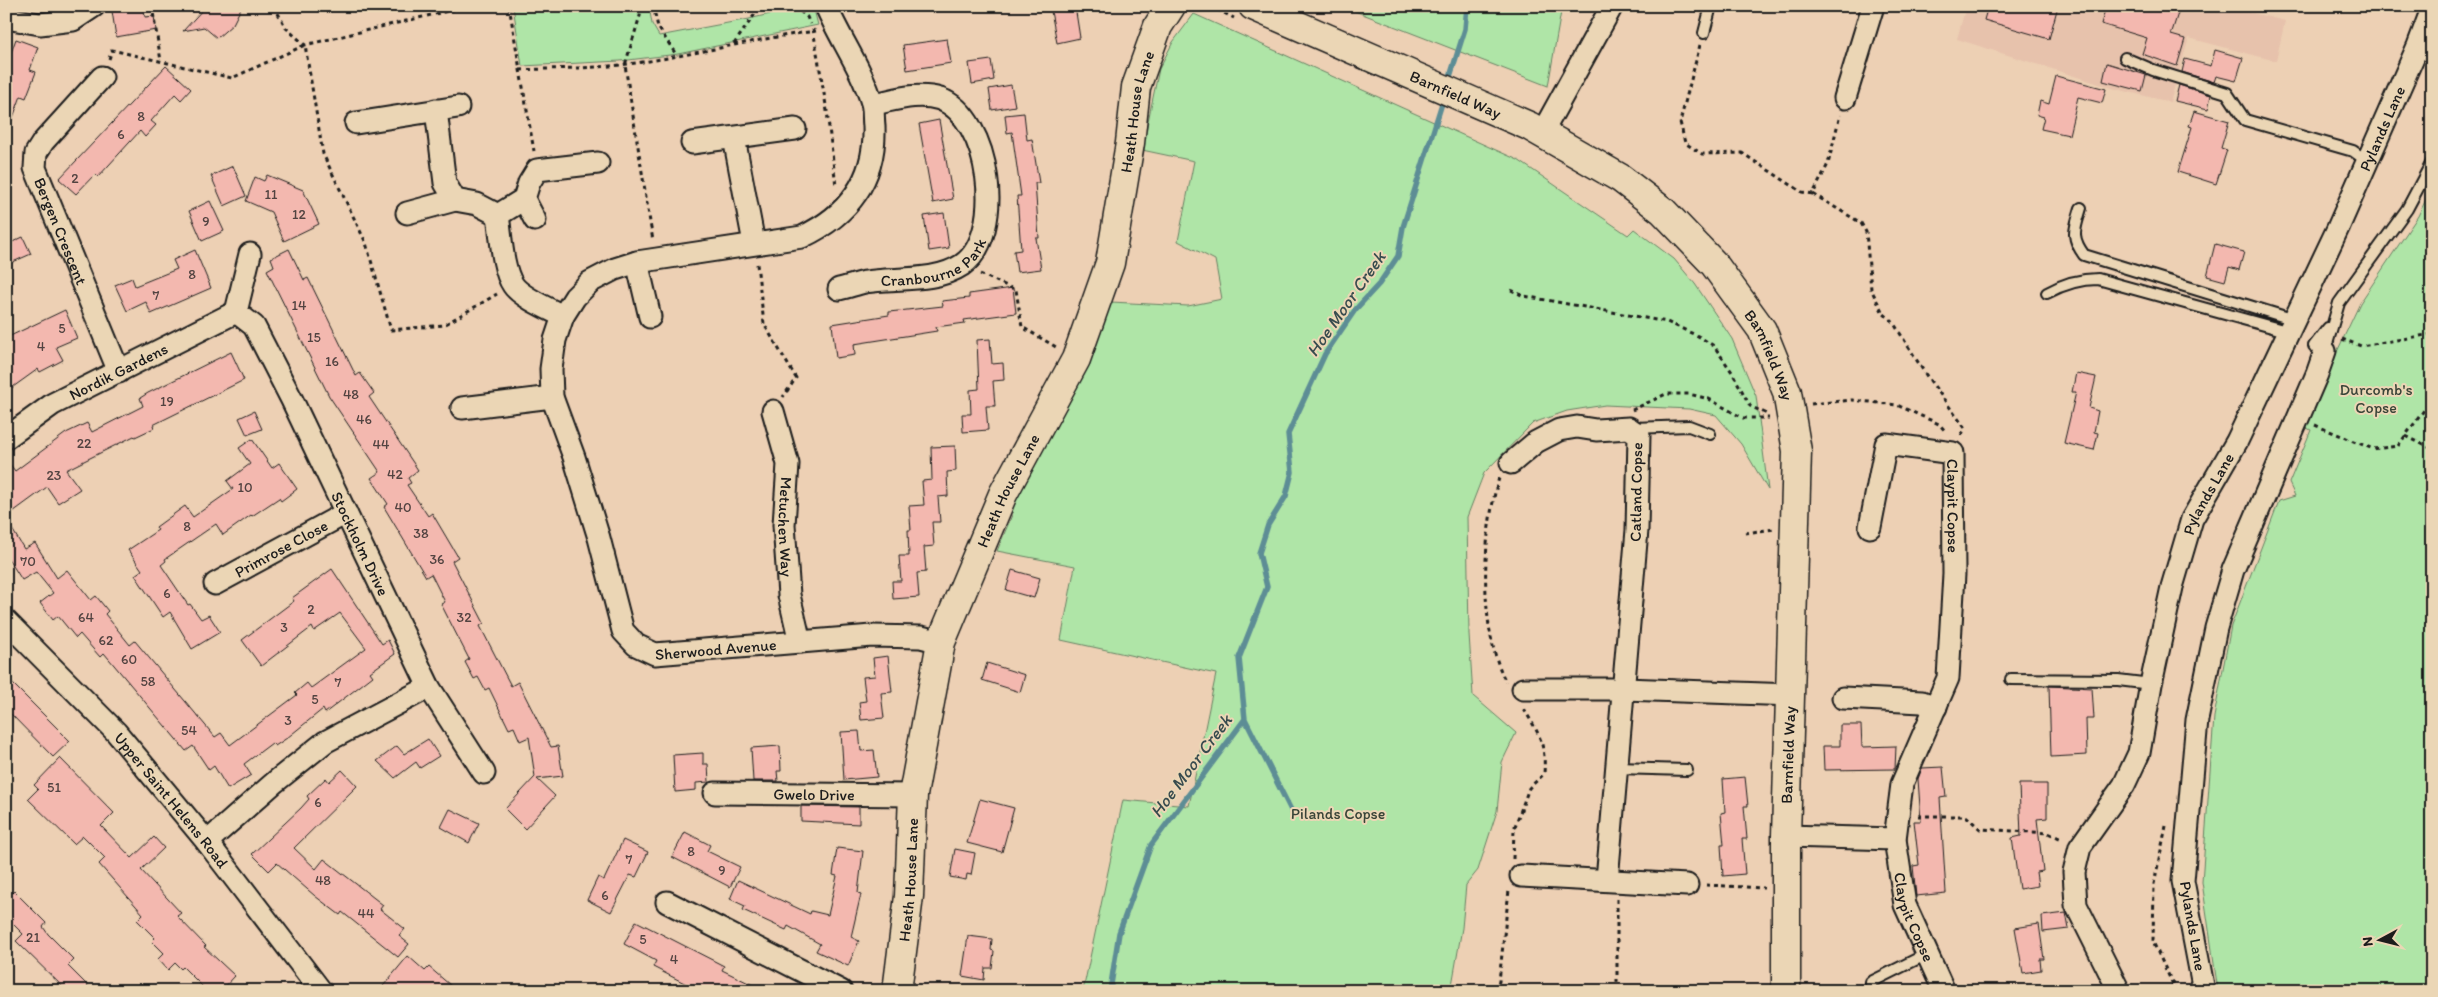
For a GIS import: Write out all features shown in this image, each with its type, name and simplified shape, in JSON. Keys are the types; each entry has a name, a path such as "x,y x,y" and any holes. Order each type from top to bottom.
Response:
{"street":[{"path":"6,18 40,24 73,20 94,6"},
{"path":"462,408 552,397 551,369 555,340 563,316 575,297 590,282 615,269 646,261 802,236 822,227 839,214 865,179 873,157 872,104 826,6"},
{"name":"Heath House Lane","path":"897,991 910,896 914,795 941,642 1003,494 1076,359 1110,264 1130,143 1136,87 1158,26 1171,6"},
{"name":"Barnfield Way","path":"1253,6 1536,130 1620,178 1662,212 1714,264 1762,330 1787,392 1797,451 1786,836 1786,991"},
{"path":"1536,130 1612,6"},
{"path":"1845,98 1873,6"},
{"name":"Pylands Lane","path":"2119,991 2076,906 2074,872 2080,847 2124,785 2139,753 2151,684 2172,587 2192,519 2238,441 2367,161 2418,46 2432,9"},
{"name":"Bergen Crescent","path":"102,77 43,142 36,153 35,168 120,372"},
{"name":"Cranbourne Park","path":"839,289 863,274 934,275 961,266 976,253 983,235 988,210 982,156 974,133 954,107 941,100 922,95 872,104"},
{"path":"356,123 458,107"},
{"path":"436,110 445,183 455,200"},
{"path":"692,144 795,129"},
{"path":"734,138 754,243"},
{"path":"535,220 524,200 529,182 537,170 598,163"},
{"path":"407,213 455,200 477,204 498,215"},
{"path":"498,215 524,200"},
{"path":"498,215 507,268 513,285 531,299 563,316"},
{"path":"236,312 250,254"},
{"path":"646,261 650,317"},
{"name":"Nordik Gardens","path":"6,438 53,404 120,372 236,312"},
{"name":"Stockholm Drive","path":"236,312 254,326 292,400 429,687 484,774"},
{"name":"Pylands Lane","path":"2204,991 2198,959 2190,816 2197,720 2216,628 2232,570 2276,485 2317,374 2312,355 2323,344"},
{"name":"Sherwood Avenue","path":"552,397 574,457 599,538 623,631 636,645 655,654 872,636 921,637 941,642"},
{"name":"Metuchen Way","path":"773,411 788,464 784,525 789,595 800,642"},
{"name":"Catland Copse","path":"1505,469 1536,442 1559,430 1577,427 1596,430 1630,419 1638,436 1637,530 1609,880"},
{"name":"Claypit Copse","path":"1870,527 1886,444 1953,453 1954,574 1948,678 1902,784 1895,839 1904,905 1944,991"},
{"name":"Primrose Close","path":"213,587 346,513"},
{"name":"Upper Saint Helens Road","path":"8,627 116,732 207,842 320,990"},
{"path":"207,842 275,782 325,742 429,687"},
{"path":"1516,691 1624,689 1790,695"},
{"path":"1843,698 1922,702 1936,707"},
{"name":"Gwelo Drive","path":"715,793 914,795"},
{"path":"1786,836 1895,839"},
{"path":"1515,876 1687,884"},
{"path":"667,902 841,991"}],"lane":[{"path":"1704,33 1711,6"},
{"path":"2125,58 2153,70 2227,93 2245,120 2352,151 2367,161"},
{"path":"2323,344 2339,303 2407,209 2432,162"},
{"path":"2081,208 2074,233 2076,244 2084,254 2292,326"},
{"path":"2047,294 2059,286 2076,281 2098,280 2292,326"},
{"path":"2323,344 2339,303"},
{"path":"1630,419 1688,426 1710,434"},
{"path":"2010,679 2118,680 2151,684"},
{"path":"1617,768 1688,770"},
{"path":"1872,991 1871,982 1927,954"}],"path":[{"path":"152,6 161,61"},
{"path":"274,6 286,28 305,46 323,154 366,243 391,330 444,325 513,285"},
{"path":"102,77 112,50 232,78 305,46 469,6"},
{"path":"509,6 537,170"},
{"path":"643,6 625,65 646,261"},
{"path":"653,6 658,27 678,57"},
{"path":"733,44 757,11 787,6"},
{"path":"794,6 807,17 814,31 827,111 839,214"},
{"path":"520,70 625,65 678,57 733,44 836,28"},
{"path":"1704,33 1694,61 1689,91 1680,122 1685,143 1702,154 1742,153 1802,192 1813,194 1861,223 1866,232 1871,290 1883,313 1893,322 1926,375 1965,428 1953,453"},
{"path":"1813,194 1828,164 1845,98"},
{"path":"754,243 764,324 796,378 773,411"},
{"path":"961,266 1016,290 1022,327 1076,359"},
{"path":"1510,290 1524,296 1667,322 1698,336 1714,346 1732,372 1750,406 1775,418 1742,418 1709,399 1689,394 1666,394 1630,419"},
{"path":"2323,344 2361,346 2432,334"},
{"path":"2311,421 2319,428 2329,429 2373,449 2398,446 2432,399"},
{"path":"1808,404 1852,400 1897,405 1939,424 1950,436 1953,453"},
{"path":"2406,436 2432,450"},
{"path":"1496,991 1515,876 1514,829 1529,788 1544,774 1546,753 1537,730 1516,691 1496,663 1491,640 1485,550 1488,526 1505,469"},
{"path":"1745,532 1781,528"},
{"path":"1897,816 1966,816 1980,829 2048,832 2080,847"},
{"path":"1609,880 1617,899 1617,991"},
{"path":"1687,884 1771,889"}],"shaded area":[{"path":"1966,6 2224,6 2285,21 2276,61 2189,38 2170,102 2112,88 1957,39"}],"green space":[{"path":"513,6 649,6 652,24 659,36 749,19 791,9 793,6 813,6 818,25 678,54 620,61 522,66"},
{"path":"1342,6 1562,6 1548,86"},
{"name":"Pilands Copse","path":"1194,14 1518,160 1628,235 1634,229 1674,259 1695,284 1732,339 1756,396 1768,490 1741,444 1716,415 1689,409 1605,405 1567,411 1533,423 1484,473 1467,517 1469,634 1473,696 1516,733 1502,762 1497,811 1478,870 1466,885 1462,928 1451,991 1083,991 1123,800 1189,806 1216,674 1061,640 1075,566 997,551 1012,515 1014,499 1111,302 1188,306 1222,299 1215,260 1178,241 1194,161 1142,150 1159,69 1173,42"},
{"name":"Durcomb's Copse","path":"2432,187 2432,991 2218,991 2202,882 2214,717 2231,626 2279,501 2295,496 2289,483 2311,430 2302,426 2360,303 2418,216"}],"building":[{"path":"143,6 145,17 154,16 156,30 116,37 112,11"},
{"path":"206,6 242,6 233,24 217,38 204,27 183,31"},
{"path":"1050,6 1075,6 1080,38 1057,43"},
{"path":"1988,6 2058,6 2049,39 1984,20"},
{"path":"2106,6 2166,6 2179,10 2171,35 2185,39 2177,66 2142,54 2147,38 2101,24"},
{"path":"16,39 38,47 30,70 36,72 26,98 21,96 8,131 6,66"},
{"path":"947,39 951,63 907,70 903,45"},
{"path":"2215,50 2243,58 2236,81 2216,76 2214,82 2182,72 2185,59 2211,66"},
{"path":"991,60 994,80 972,84 969,63"},
{"path":"2107,63 2146,75 2142,91 2103,81"},
{"path":"166,66 191,89 181,100 175,94 151,121 156,125 145,137 140,131 98,177 95,174 76,194 59,179"},
{"path":"2056,76 2106,89 2102,103 2078,97 2069,135 2041,129 2044,117 2037,115 2040,101 2049,104"},
{"path":"1011,85 1015,106 992,110 989,89"},
{"path":"2179,85 2211,95 2208,109 2175,101"},
{"path":"2194,111 2229,121 2221,148 2227,150 2216,184 2178,172 2192,127 2189,126"},
{"path":"1024,113 1027,140 1032,139 1039,183 1035,183 1039,238 1036,238 1041,269 1017,272 1014,251 1021,250 1017,196 1021,196 1012,132 1007,133 1005,115"},
{"path":"939,120 953,199 933,203 919,124"},
{"path":"233,166 246,196 224,206 211,176"},
{"path":"267,175 303,190 319,224 284,241 271,212 246,201 255,177 264,181"},
{"path":"210,201 224,231 202,241 189,211"},
{"path":"944,213 949,248 929,251 924,216"},
{"path":"23,237 31,254 6,265 6,245"},
{"path":"2215,244 2244,252 2239,270 2229,267 2225,281 2207,276"},
{"path":"289,249 304,280 308,278 356,376 360,373 374,393 369,397 418,470 408,478 411,483 407,485 428,516 432,513 458,557 452,561 484,623 480,626 511,686 518,682 551,747 558,746 563,776 537,779 555,796 525,829 505,809 535,777 529,737 520,741 514,727 509,729 489,688 485,690 478,677 474,679 465,662 469,659 441,604 445,602 431,574 426,577 384,507 388,504 371,478 380,472 329,396 267,270 274,266 271,258"},
{"path":"195,250 211,288 151,314 146,302 127,311 115,285 132,278 135,286 177,269 173,260"},
{"path":"1013,288 1016,313 964,320 965,323 936,327 937,331 854,344 855,355 836,358 832,324 889,315 889,312 943,306 942,301 969,298 969,294"},
{"path":"65,310 77,338 56,347 63,360 40,372 38,369 6,392 6,338"},
{"path":"990,339 992,364 1003,363 1004,380 993,381 995,406 986,406 988,430 963,432 962,414 971,414 970,390 979,389 977,340"},
{"path":"231,352 244,380 153,425 154,428 66,470 80,489 58,503 47,487 6,517 6,459 15,471 66,433 87,423 92,432 143,406 140,398 148,393"},
{"path":"2076,373 2096,377 2089,408 2098,411 2094,432 2098,433 2094,450 2064,443 2076,392 2072,392"},
{"path":"254,411 262,429 247,435 239,418"},
{"path":"252,439 272,468 279,463 297,489 281,501 279,498 251,515 223,535 216,524 165,559 166,561 161,565 188,605 190,604 201,619 209,615 220,632 192,649 170,612 163,617 135,575 142,570 128,550 158,530 156,527 185,506 193,517 233,489 227,481 250,464 239,448"},
{"path":"955,446 956,471 947,472 948,496 938,497 940,522 932,522 934,546 924,547 926,572 917,573 919,597 893,599 892,581 901,581 899,556 909,556 908,530 911,530 909,506 924,505 922,481 932,480 931,447"},
{"path":"6,519 24,549 35,543 57,578 67,570 91,600 96,596 108,611 105,614 130,645 135,641 215,737 221,733 230,745 297,695 295,693 307,683 311,688 366,648 340,613 314,631 312,627 261,666 242,640 294,601 292,598 332,569 382,644 388,640 395,654 370,672 373,676 325,713 323,709 287,738 275,746 272,743 244,764 251,775 228,789 214,766 209,770 193,746 186,751 104,653 100,657 80,634 76,638 58,616 53,620 40,603 53,593 36,572 22,580 6,555"},
{"path":"1012,570 1040,578 1034,598 1006,590"},
{"path":"888,656 892,692 881,693 884,718 861,720 859,702 866,701 863,677 875,676 873,658"},
{"path":"987,663 1025,675 1020,692 982,680"},
{"path":"6,677 70,741 53,757 6,709"},
{"path":"2049,686 2092,688 2094,719 2086,719 2087,755 2051,757"},
{"path":"1840,725 1861,725 1862,747 1896,746 1895,769 1824,770 1823,746 1840,746"},
{"path":"859,731 861,751 874,750 877,777 844,780 841,732"},
{"path":"428,739 439,756 420,768 416,762 395,778 377,761 397,746 404,754"},
{"path":"780,746 781,771 777,771 778,781 753,781 751,748"},
{"path":"703,753 703,764 708,764 709,782 696,783 696,790 675,792 673,755"},
{"path":"60,758 114,813 101,826 132,858 154,837 164,848 141,870 181,913 177,916 206,946 204,947 235,976 221,991 207,991 183,967 181,969 175,963 168,970 158,959 164,953 152,941 155,938 137,920 143,914 99,864 105,858 83,836 74,844 28,799 38,789 34,785"},
{"path":"1943,767 1946,797 1940,798 1946,893 1916,896 1913,866 1919,865 1914,821 1921,821 1918,779 1922,768"},
{"path":"342,770 357,786 294,848 316,869 324,859 383,905 380,909 405,929 399,936 409,944 398,957 342,912 340,915 315,896 277,863 269,871 252,854 301,808 309,799 307,796 326,778 329,782"},
{"path":"1745,777 1748,806 1744,806 1747,839 1742,839 1745,874 1723,876 1721,845 1724,845 1721,813 1725,812 1723,779"},
{"path":"2019,784 2047,784 2047,818 2037,819 2043,871 2036,872 2038,886 2019,889 2012,838 2021,836"},
{"path":"980,799 1014,808 1002,852 967,843"},
{"path":"801,806 859,807 859,824 801,821"},
{"path":"450,809 479,823 469,843 441,827"},
{"path":"685,832 710,845 707,851 740,867 730,887 672,857"},
{"path":"623,840 648,852 636,877 630,875 611,912 587,900 598,877 604,880"},
{"path":"837,848 863,851 858,893 861,894 851,937 859,941 848,966 816,951 820,944 788,926 786,930 743,910 745,906 730,899 738,880 810,914 811,911 828,915 837,876 833,875"},
{"path":"955,849 975,853 971,875 967,874 966,880 950,877"},
{"path":"14,891 46,923 43,927 48,934 74,960 68,966 93,991 67,991 16,941 23,934 6,917 6,899"},
{"path":"2066,913 2069,929 2043,932 2042,916"},
{"path":"636,921 724,966 722,970 765,991 700,991 653,967 656,961 624,944"},
{"path":"2039,924 2044,959 2040,959 2041,970 2023,973 2015,928"},
{"path":"968,936 992,939 991,950 994,951 992,968 985,968 984,980 962,976"},
{"path":"408,956 425,971 429,967 457,991 379,991"}],"waterway":[{"name":"Hoe Moor Creek","path":"1448,83 1465,29 1467,6"},
{"name":"Hoe Moor Creek","path":"1110,991 1119,933 1151,845 1245,719 1239,658 1267,587 1259,553 1268,525 1286,496 1292,472 1288,434 1325,354 1355,310 1379,284 1398,256 1403,227 1444,97"},
{"path":"1245,719 1293,814"}]}
